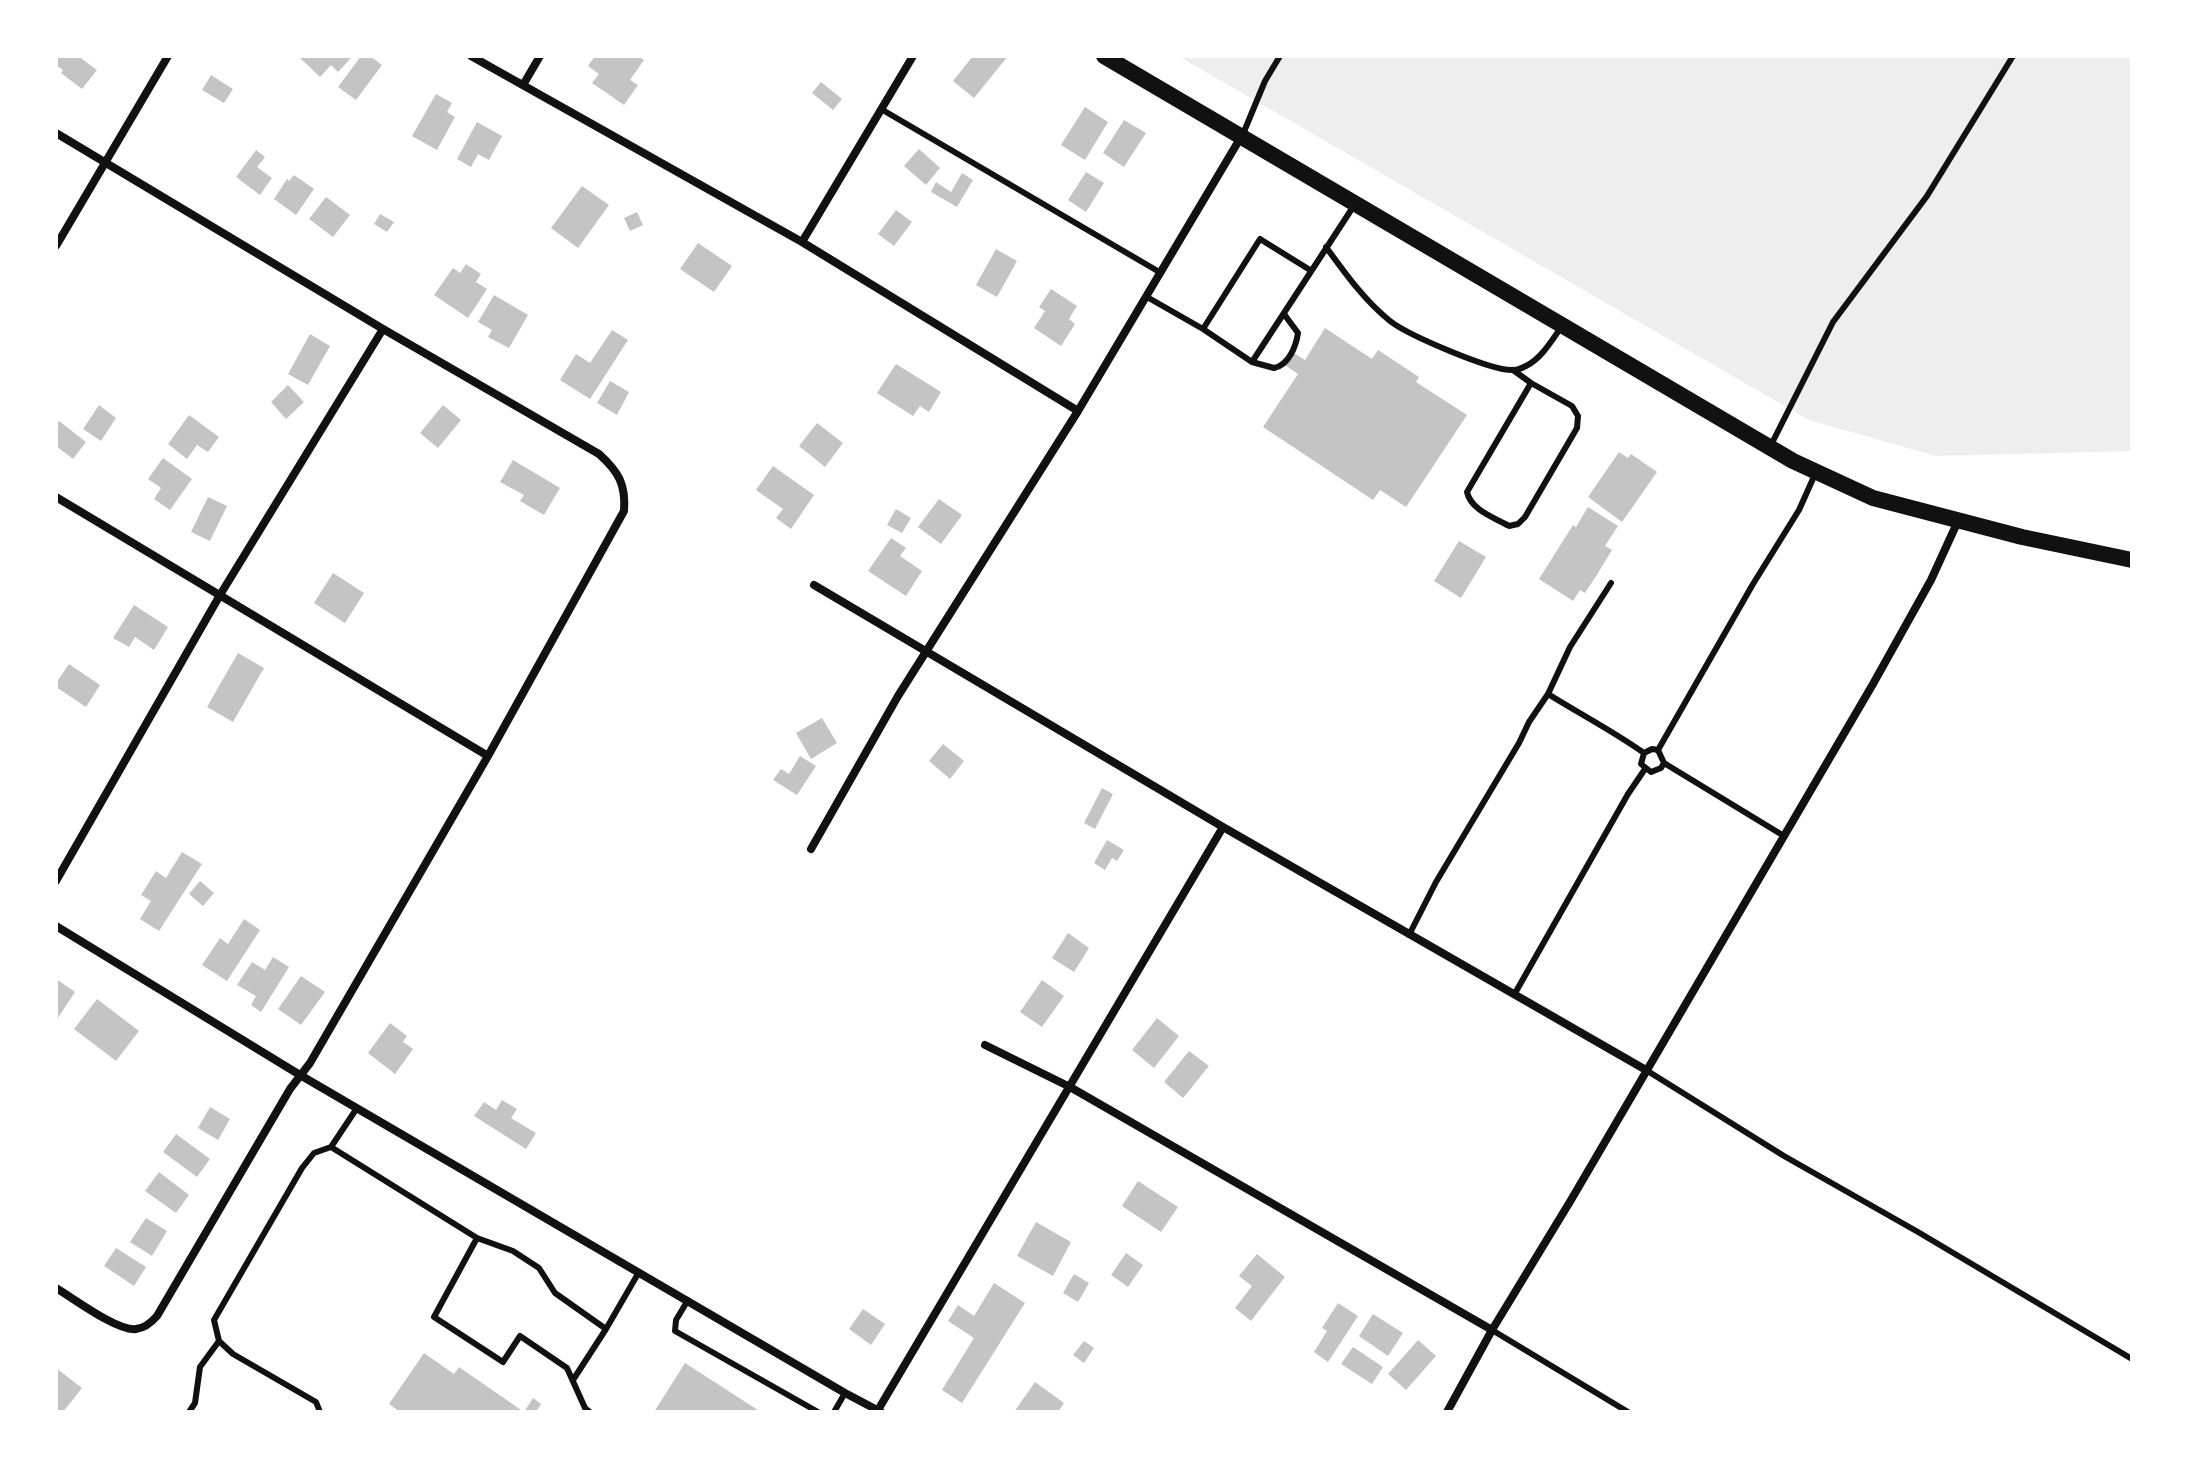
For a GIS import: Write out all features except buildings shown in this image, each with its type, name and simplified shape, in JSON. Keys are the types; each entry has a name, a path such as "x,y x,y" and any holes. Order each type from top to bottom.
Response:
{"main road":[{"path":"1104,56 1816,472 1873,498 2022,537 2132,560"}],"street":[{"path":"56,246 168,56"},
{"path":"471,56 802,242 1078,411"},
{"path":"523,85 540,56"},
{"path":"802,242 913,56"},
{"path":"56,133 599,454 611,464 625,494 624,511 488,756 310,1063 290,1089 157,1316 140,1329 120,1328 56,1288"},
{"path":"811,849 926,650 1078,411 1241,137"},
{"path":"56,881 220,595 383,329"},
{"path":"56,497 488,756"},
{"path":"1447,1412 1492,1330 1888,658 1931,580 1958,521"},
{"path":"814,585 1223,827 1646,1070"},
{"path":"56,926 300,1075 880,1411 1223,827"},
{"path":"985,1045 1070,1087 1492,1330"}],"lane":[{"path":"1241,137 1265,81 1280,56"},
{"path":"1770,447 1833,322 1927,196 2013,56"},
{"path":"881,109 1161,273"},
{"path":"1252,362 1355,204"},
{"path":"1203,329 1260,239 1310,270"},
{"path":"1326,247 1357,289 1392,322 1434,345 1513,370 1572,406 1578,416 1577,428 1525,517 1518,524 1509,526 1476,507 1469,500 1467,492 1531,383"},
{"path":"1147,297 1252,362 1274,368 1285,364 1298,333 1284,314"},
{"path":"1513,370 1527,366 1540,357 1562,326"},
{"path":"1658,750 1799,510 1816,472"},
{"path":"1409,935 1436,882 1548,694 1570,647 1611,583"},
{"path":"1548,694 1644,753"},
{"path":"1658,750 1644,753 1641,764 1651,772 1664,763"},
{"path":"1658,750 1664,763 1784,836"},
{"path":"1514,995 1645,769"},
{"path":"1646,1070 1784,1156 2132,1359"},
{"path":"320,1412 316,1402 233,1354 219,1341 214,1320 302,1168 314,1153 331,1147 357,1108"},
{"path":"331,1147 477,1238 513,1251 539,1268 555,1293 606,1329"},
{"path":"477,1238 434,1317 503,1362 520,1336 567,1368 585,1408 590,1412"},
{"path":"573,1380 639,1272"},
{"path":"688,1300 676,1320 675,1331 818,1412"},
{"path":"1492,1330 1628,1412"},
{"path":"189,1412 195,1403 200,1367 219,1341"},
{"path":"834,1412 845,1393"}],"shaded area":[{"path":"1178,56 2132,56 2132,451 1936,456 1809,420"}]}
